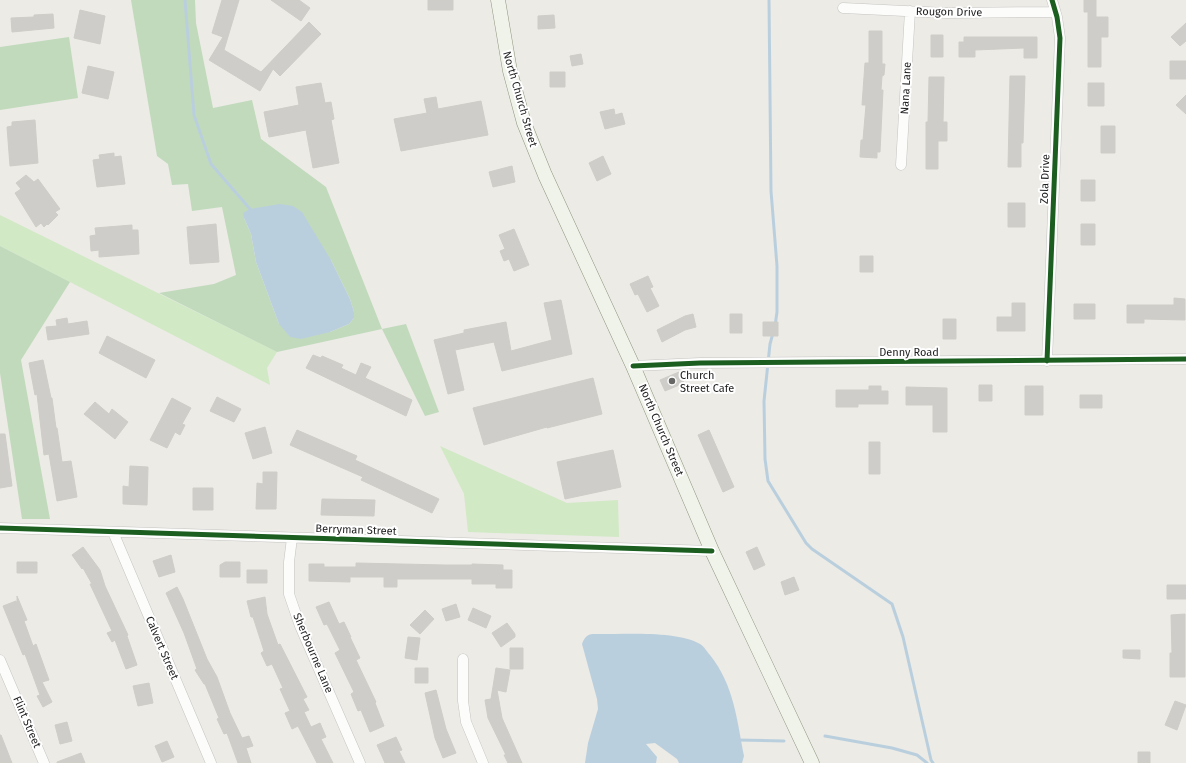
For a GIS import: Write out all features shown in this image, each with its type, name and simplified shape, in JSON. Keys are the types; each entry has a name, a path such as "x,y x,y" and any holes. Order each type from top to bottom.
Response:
{"main road":[{"name":"North Church Street","path":"498,0 510,71 524,123 544,175 633,366 712,551 812,763"}],"street":[{"name":"Zola Drive","path":"1047,360 1060,64 1060,38 1052,0"},
{"name":"Rougon Drive","path":"843,8 946,13 1055,12"},
{"name":"Nana Lane","path":"901,165 910,12"},
{"name":"Denny Road","path":"633,366 700,363 1186,359"},
{"name":"Berryman Street","path":"0,528 712,551"},
{"name":"Calvert Street","path":"113,532 211,763"},
{"name":"Sherbourne Lane","path":"292,538 289,562 289,594 300,626 360,763"},
{"path":"463,659 463,701 466,722 483,763"},
{"name":"Flint Street","path":"0,660 44,763"}],"green space":[{"path":"131,0 195,0 196,23 213,108 252,100 261,139 326,187 382,329 277,352 159,293 214,284 236,275 222,207 192,211 188,184 172,185 168,164 157,156","holes":["244,218 331,260 350,299 354,312 354,318 349,324 330,332 279,324 256,262 251,234"]},
{"path":"69,37 78,98 0,110 0,47"},
{"path":"0,215 277,352 267,368 270,385 0,246"},
{"path":"0,246 70,282 21,360 50,519 22,519 0,373"},
{"path":"406,324 439,412 425,416 382,329"},
{"path":"440,446 567,503 618,500 619,537 468,532 464,494"}],"water":[{"path":"280,204 293,206 302,212 331,260 350,299 354,312 354,318 349,324 330,332 301,339 290,337 279,324 256,262 251,234 243,213 250,209"},
{"path":"590,634 638,634 679,637 691,640 703,646 718,666 733,703 744,756 742,763 679,763 677,759 655,743 646,744 657,757 656,763 585,763 588,743 598,709 597,699 582,644 585,637"}],"building":[{"path":"222,0 239,0 224,50 261,72 309,22 321,34 280,76 273,69 260,91 209,60 223,37 212,33"},
{"path":"271,0 299,0 310,8 301,21"},
{"path":"428,0 453,0 453,10 428,10"},
{"path":"1084,0 1096,0 1096,17 1108,17 1108,37 1101,37 1101,67 1088,67 1088,12 1084,12"},
{"path":"80,10 105,16 100,44 74,38"},
{"path":"53,14 54,28 12,32 11,18"},
{"path":"554,15 555,28 538,29 538,16"},
{"path":"1186,23 1186,41 1180,46 1171,37"},
{"path":"869,31 882,31 882,64 885,64 881,90 883,90 880,152 877,152 877,158 860,157 866,105 862,105 865,63 869,63"},
{"path":"931,35 943,35 943,57 931,57"},
{"path":"964,37 1037,37 1037,58 1024,58 1024,48 975,50 975,57 959,57 959,42 964,42"},
{"path":"581,54 583,64 572,66 570,56"},
{"path":"1170,61 1186,61 1186,79 1170,79"},
{"path":"88,66 114,72 108,99 82,93"},
{"path":"550,72 565,72 565,87 550,87"},
{"path":"1010,76 1025,76 1021,167 1008,167"},
{"path":"929,77 944,77 943,122 947,122 947,141 938,141 938,169 926,169 926,122 928,122"},
{"path":"321,83 325,103 331,102 334,119 331,120 339,163 313,168 306,130 269,137 264,112 299,105 296,87"},
{"path":"1088,83 1104,83 1104,106 1088,106"},
{"path":"1186,95 1186,114 1176,105"},
{"path":"436,97 438,109 481,101 488,135 401,151 394,119 427,113 424,99"},
{"path":"614,109 615,115 622,113 625,124 605,129 600,112"},
{"path":"35,120 38,163 10,166 7,127 12,126 12,122"},
{"path":"1101,126 1115,126 1115,153 1101,153"},
{"path":"114,153 114,157 121,156 125,184 97,187 93,160 100,159 99,155"},
{"path":"603,156 611,174 597,181 589,163"},
{"path":"512,166 515,182 493,187 489,172"},
{"path":"26,175 34,182 38,179 60,209 55,212 58,215 44,227 41,223 36,227 15,193 21,189 16,183"},
{"path":"1081,180 1095,180 1095,201 1081,201"},
{"path":"1008,203 1025,203 1025,227 1008,227"},
{"path":"216,224 219,262 190,264 187,227"},
{"path":"1081,224 1095,224 1095,245 1081,245"},
{"path":"132,225 132,230 138,230 139,254 99,257 99,250 91,251 90,236 96,235 95,228"},
{"path":"514,229 529,265 514,271 509,259 504,261 500,251 505,249 499,235"},
{"path":"860,256 873,256 873,272 860,272"},
{"path":"648,276 653,287 650,288 659,306 647,312 638,294 635,295 630,284"},
{"path":"1174,298 1185,299 1185,320 1144,319 1144,323 1127,323 1127,305 1174,305"},
{"path":"561,300 572,354 502,371 494,342 455,350 464,390 448,394 434,340 464,333 464,330 506,322 511,351 552,340 544,303"},
{"path":"1012,303 1025,303 1025,331 997,331 997,317 1012,317"},
{"path":"1074,304 1095,304 1095,319 1074,319"},
{"path":"693,314 696,327 685,330 662,342 657,330 685,316"},
{"path":"730,314 742,314 742,333 730,333"},
{"path":"67,318 68,324 87,321 89,334 48,340 46,327 57,326 56,320"},
{"path":"943,319 956,319 956,339 943,339"},
{"path":"763,322 778,322 778,336 763,336"},
{"path":"107,336 155,360 146,378 99,353"},
{"path":"313,355 321,358 322,356 343,365 341,368 356,375 361,363 371,367 365,378 412,400 406,416 306,368"},
{"path":"43,360 52,398 62,462 71,461 77,497 57,501 49,454 44,455 37,394 35,395 29,363"},
{"path":"679,372 684,383 665,391 660,380"},
{"path":"593,378 602,414 547,427 484,445 473,408"},
{"path":"979,385 992,385 992,401 979,401"},
{"path":"869,386 881,386 881,391 888,391 888,404 858,404 858,407 836,407 836,390 869,390"},
{"path":"1025,386 1043,386 1043,415 1025,415"},
{"path":"906,387 947,388 947,432 933,432 933,405 906,405"},
{"path":"1080,395 1102,395 1102,408 1080,408"},
{"path":"217,397 241,409 234,422 210,411"},
{"path":"172,398 191,408 182,424 185,425 180,435 175,432 167,448 150,440"},
{"path":"95,402 109,414 112,409 128,422 115,439 84,414"},
{"path":"265,427 272,453 253,459 245,433"},
{"path":"297,430 357,456 355,460 439,499 432,513 361,480 363,477 290,445"},
{"path":"709,430 734,487 723,492 698,435"},
{"path":"0,434 5,434 12,486 0,488"},
{"path":"869,442 880,442 880,474 869,474"},
{"path":"613,450 621,487 565,499 557,462"},
{"path":"130,466 148,467 147,505 123,504 123,486 129,487"},
{"path":"263,472 277,472 276,509 256,509 257,483 263,484"},
{"path":"193,488 213,488 213,510 193,510"},
{"path":"322,499 375,500 374,516 321,515"},
{"path":"83,547 100,570 105,586 128,635 127,636 137,665 126,669 115,640 112,642 107,633 112,631 90,584 92,584 83,568 82,569 72,555"},
{"path":"757,547 765,565 754,570 746,552"},
{"path":"171,555 175,572 159,577 153,561"},
{"path":"17,562 37,562 37,573 17,573"},
{"path":"225,562 240,562 240,577 220,577 220,565"},
{"path":"356,563 503,565 503,570 512,570 512,588 496,588 496,584 472,584 472,579 397,579 397,587 384,587 384,577 350,577 350,582 309,581 309,564 324,564 324,567 356,567"},
{"path":"247,570 267,570 267,583 247,583"},
{"path":"794,577 799,590 785,595 781,582"},
{"path":"1167,585 1186,585 1186,599 1167,599"},
{"path":"177,587 242,738 249,736 253,746 246,748 251,763 238,763 227,733 224,734 217,719 219,718 205,684 195,670 197,669 184,633 166,593"},
{"path":"17,596 27,620 24,621 33,646 36,644 49,680 42,682 52,702 43,707 37,696 40,695 25,654 23,655 3,606 16,601 17,604"},
{"path":"265,597 267,614 278,645 280,644 307,697 303,699 309,710 304,712 311,727 320,723 326,737 321,739 333,763 317,763 298,726 292,729 285,713 290,711 280,689 283,688 272,664 267,666 261,653 264,651 253,617 251,617 247,601"},
{"path":"329,602 339,624 344,622 351,637 360,658 356,660 376,702 375,703 384,726 370,732 361,710 358,711 351,694 354,692 335,653 340,650 327,624 324,625 316,607"},
{"path":"456,604 460,617 446,621 442,609"},
{"path":"473,608 491,616 486,628 468,620"},
{"path":"425,610 434,619 420,634 410,625"},
{"path":"1185,614 1185,677 1170,677 1170,653 1172,653 1171,615"},
{"path":"507,623 515,634 515,637 501,647 492,633"},
{"path":"408,637 420,638 417,660 405,658"},
{"path":"510,648 523,648 523,669 510,669"},
{"path":"1123,650 1140,650 1140,659 1123,658"},
{"path":"415,668 428,668 428,683 415,683"},
{"path":"496,668 510,670 506,692 497,690 502,718 522,763 508,763 504,755 506,755 488,718 485,700 491,699"},
{"path":"149,683 153,703 138,706 133,686"},
{"path":"436,690 446,729 456,753 443,758 435,738 425,693"},
{"path":"1175,701 1186,705 1177,730 1165,725"},
{"path":"67,722 72,741 60,744 55,725"},
{"path":"1,735 12,763 0,763"},
{"path":"396,737 402,750 399,751 405,763 385,763 377,745"},
{"path":"167,741 174,757 162,762 155,746"},
{"path":"1138,752 1150,752 1150,763 1138,763"},
{"path":"81,753 85,763 57,763 57,762"}],"waterway":[{"path":"185,0 194,115 211,164 250,209"},
{"path":"769,0 771,191 777,266 777,312 775,326"},
{"path":"773,333 770,344 764,401 765,459 768,481 806,543 812,549 892,604 903,637 931,760 933,763"},
{"path":"825,736 892,748 917,755 927,763"},
{"path":"737,740 784,741"}],"cycle path":[{"path":"1047,361 1060,38 1057,17 1052,0"},
{"path":"633,366 700,363 1186,359"},
{"path":"0,528 712,551"}],"place":[{"name":"Church Street Cafe","path":"672,381"}]}
